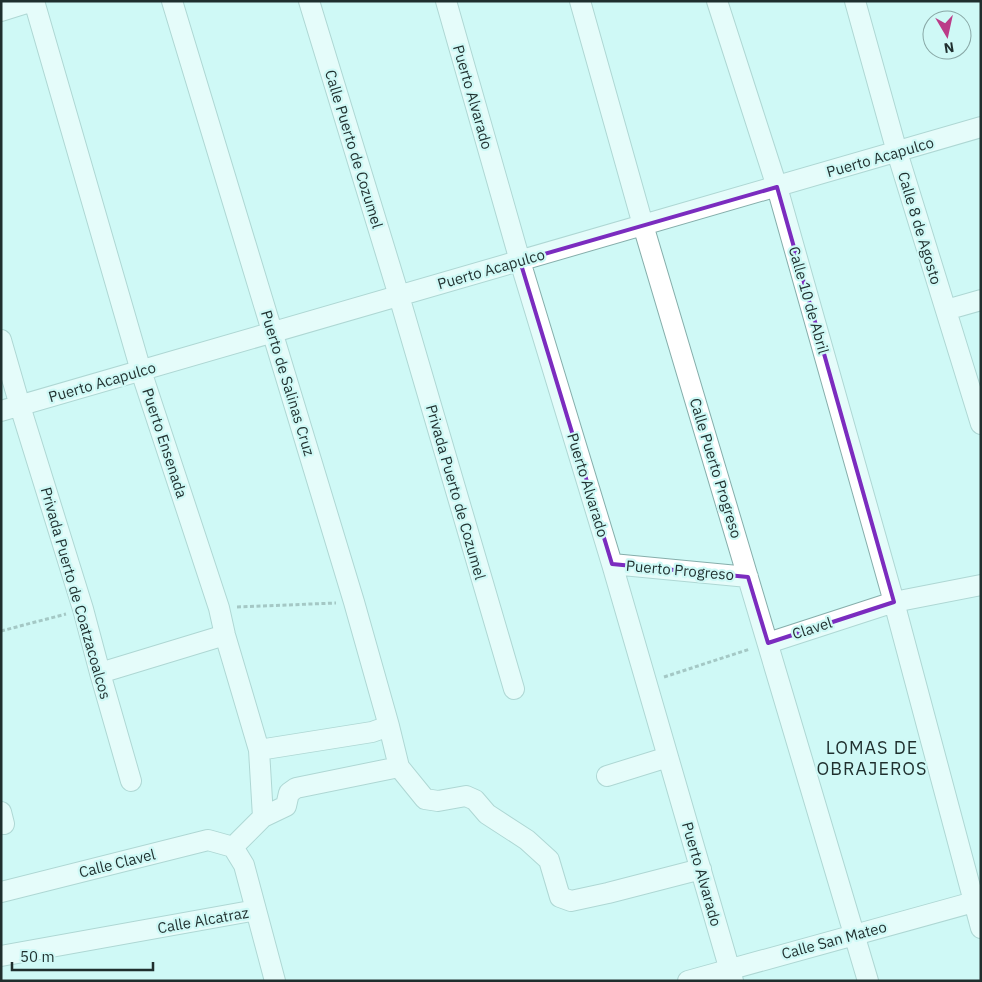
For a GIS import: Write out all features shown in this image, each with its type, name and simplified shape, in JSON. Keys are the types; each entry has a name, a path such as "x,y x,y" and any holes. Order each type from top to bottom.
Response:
{"street":[{"path":"1,11 34,1"},
{"name":"Puerto Ensenada","path":"34,1 141,371 219,608 225,635 259,750 263,817"},
{"name":"Puerto de Salinas Cruz","path":"172,1 354,602 399,767"},
{"name":"Calle Puerto de Cozumel","path":"309,1 399,296"},
{"name":"Puerto Alvarado","path":"446,1 520,261 612,564 731,975"},
{"name":"Calle Puerto Progreso","path":"580,1 643,225 868,981"},
{"name":"Calle 10 de Abril","path":"716,1 777,187 977,901 981,928"},
{"name":"Calle 8 de Agosto","path":"855,1 897,152 981,424"},
{"name":"Puerto Acapulco","path":"11,409 981,128"},
{"name":"Privada Puerto de Cozumel","path":"399,296 514,689"},
{"path":"946,310 981,300"},
{"name":"Privada Puerto de Coatzacoalcos","path":"1,340 11,409 83,610 131,781"},
{"name":"Puerto Progreso","path":"612,564 748,577"},
{"name":"Clavel","path":"768,643 894,602 981,586"},
{"path":"100,672 225,635"},
{"path":"259,750 372,732 389,726"},
{"path":"607,776 668,757"},
{"path":"275,981 244,865 233,847 263,817 286,806 289,793 296,788 399,767 425,799 438,801 466,796 475,800 487,814 526,840 549,860 560,897 570,901 701,869"},
{"name":"Calle Clavel","path":"1,892 208,840 233,847"},
{"name":"Calle San Mateo","path":"688,981 731,975 855,935 977,901"},
{"name":"Calle Alcatraz","path":"1,956 256,910"}],"path":[{"path":"219,608 354,602"},
{"path":"1,631 83,610"},
{"path":"646,682 768,643"}],"highlighted area":[{"path":"777,187 894,602 768,643 748,577 612,564 520,261"}],"district":[{"name":"LOMAS DE OBRAJEROS","path":"872,758"}]}
